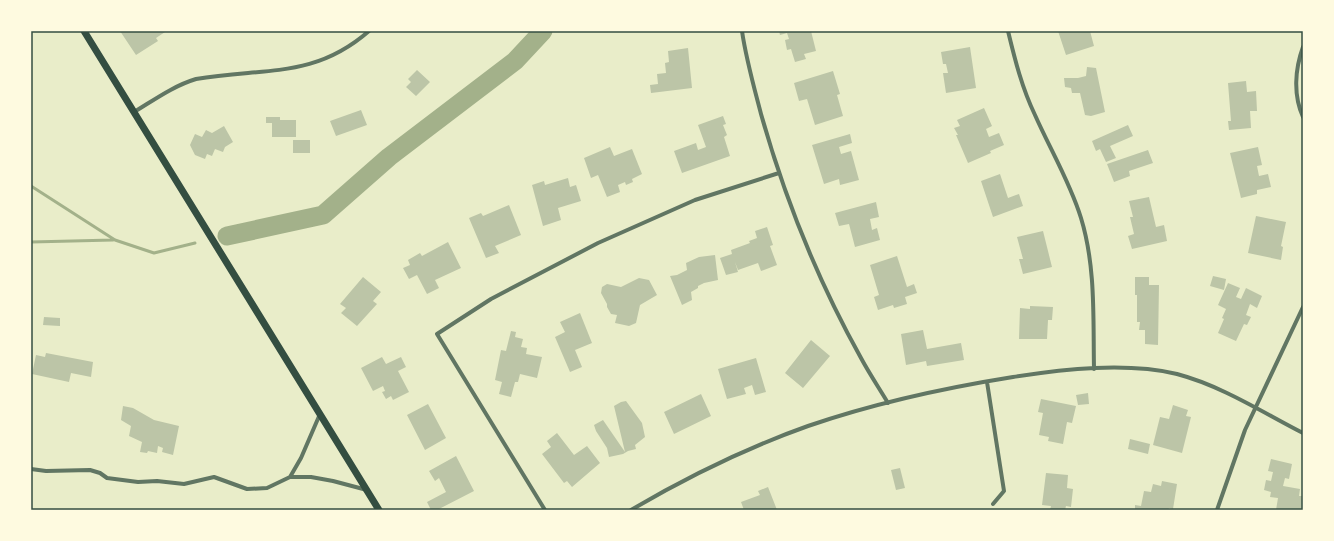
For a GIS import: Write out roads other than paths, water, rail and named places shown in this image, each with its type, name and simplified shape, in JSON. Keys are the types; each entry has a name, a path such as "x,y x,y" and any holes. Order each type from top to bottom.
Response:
{"main road":[{"path":"84,31 379,510"}],"street":[{"path":"134,112 167,91 196,79 281,71 318,62 346,49 369,31"},
{"path":"742,31 757,99 779,173 806,247 861,359 888,402"},
{"path":"1008,31 1024,90 1071,189 1086,236 1091,265 1093,294 1094,369"},
{"path":"1303,47 1298,62 1296,83 1298,103 1303,117"},
{"path":"545,510 437,334 491,299 598,243 695,200 779,173"},
{"path":"1217,510 1245,430 1303,307"},
{"path":"630,510 672,486 714,465 808,426 888,402 935,391 1046,372 1130,368 1177,374 1221,390 1303,433"},
{"path":"987,382 1004,491 993,504"},
{"path":"290,477 301,458 320,414"},
{"path":"31,469 46,471 90,470 100,473 107,478 138,482 157,481 184,484 214,477 247,489 267,488 290,477 311,477 367,490"}],"waterway":[{"path":"227,236 323,215 389,157 515,61 543,31"},
{"path":"31,186 115,240 154,253 195,243"},
{"path":"31,242 113,240"}]}
